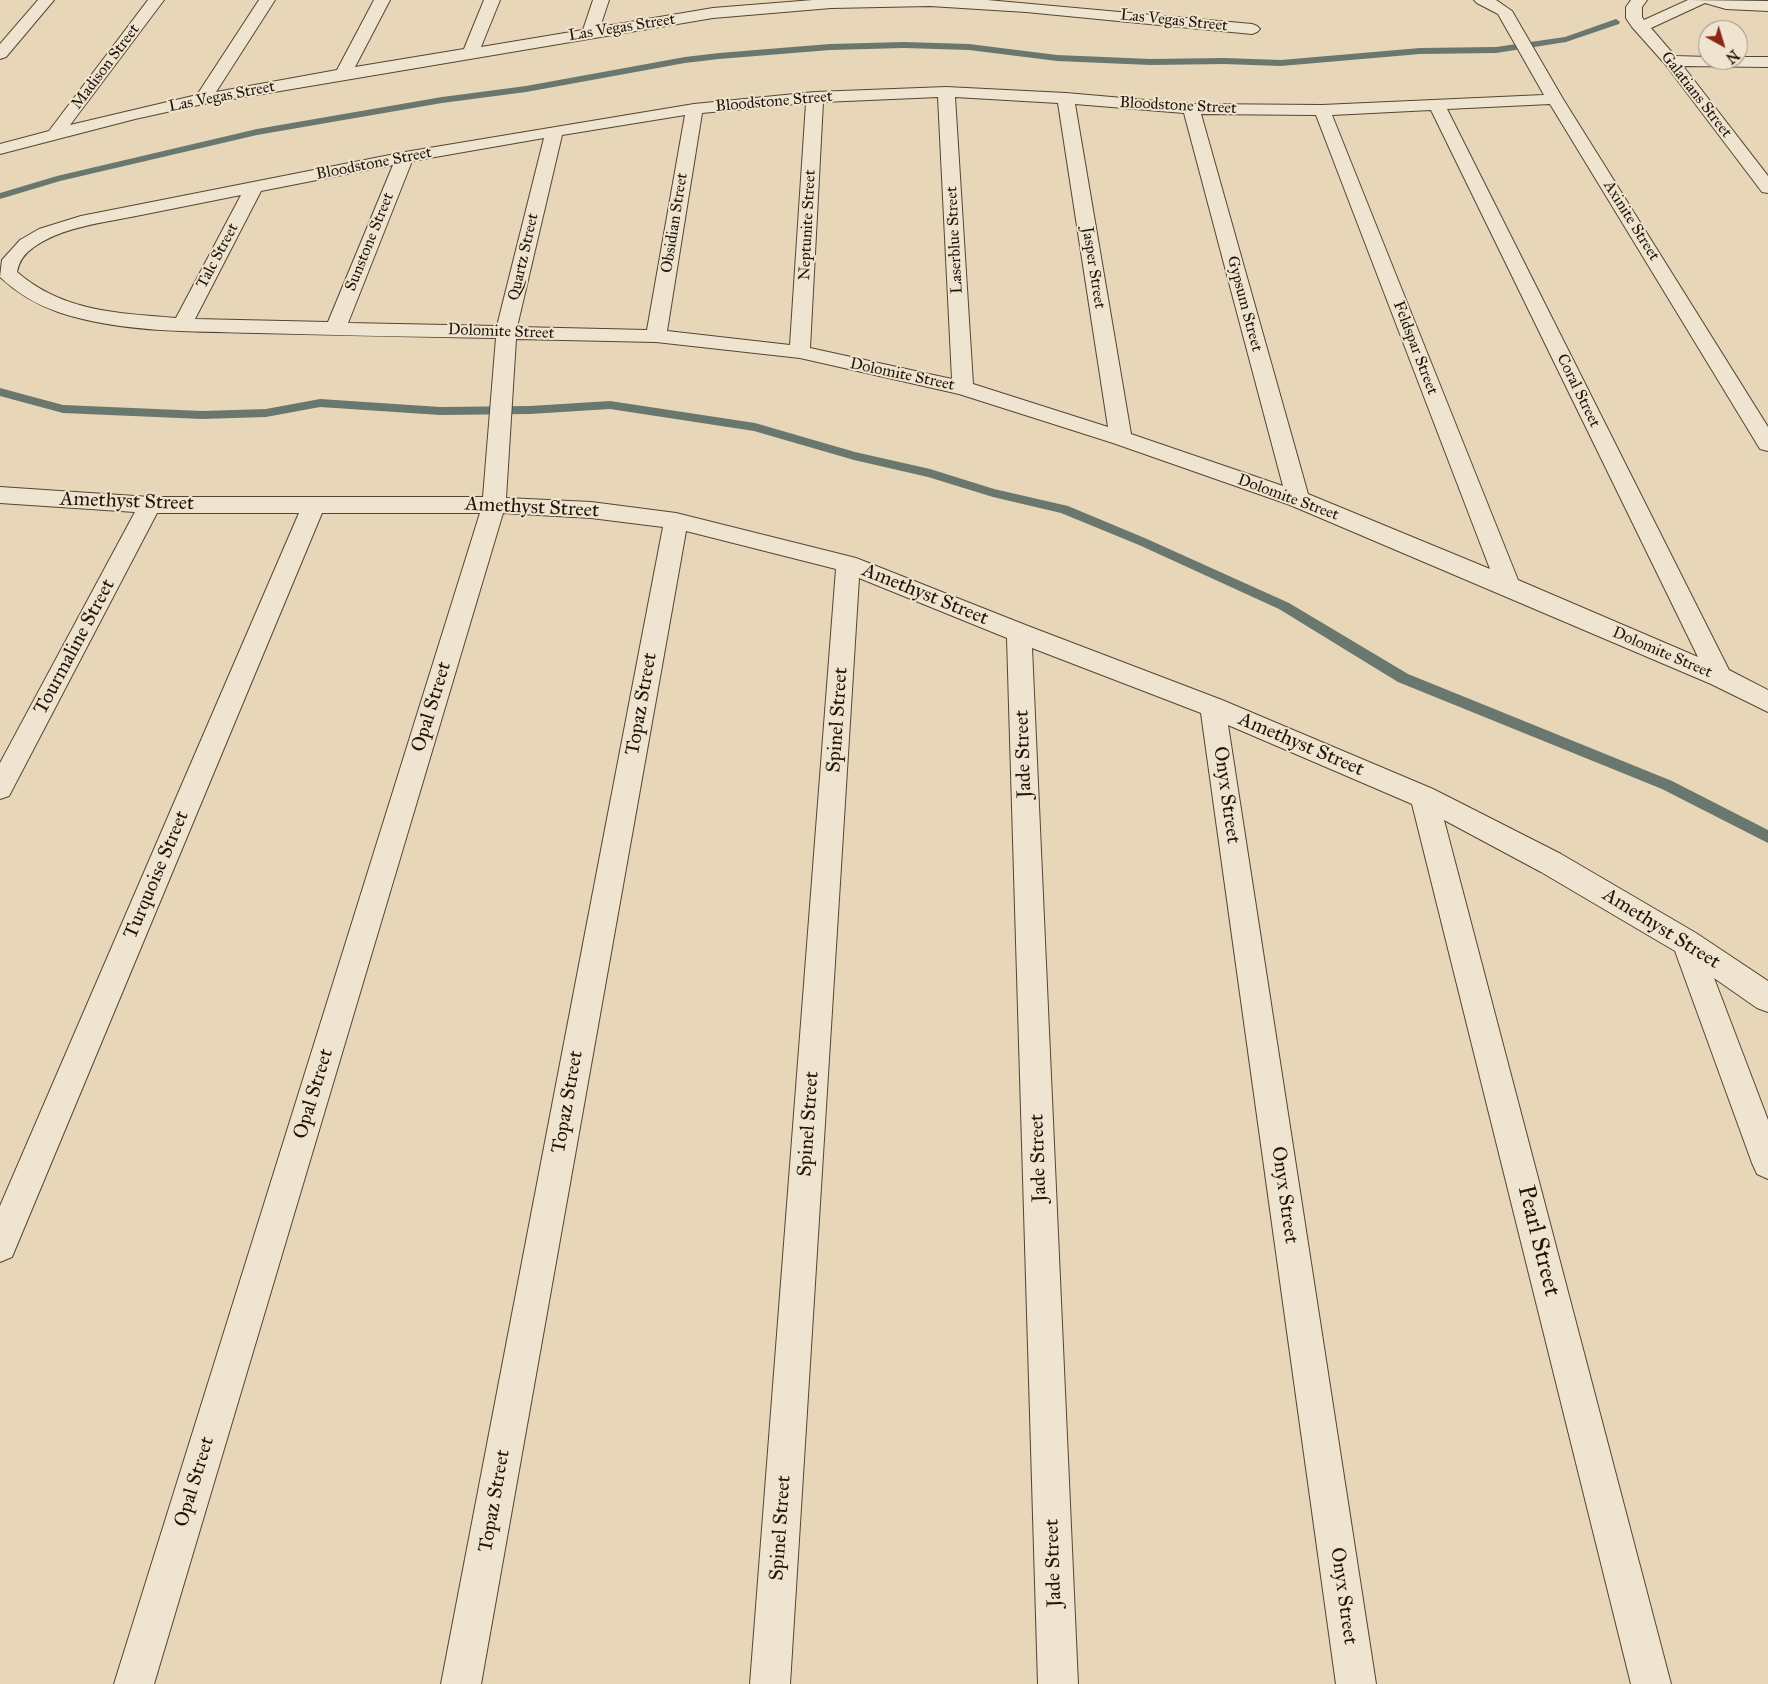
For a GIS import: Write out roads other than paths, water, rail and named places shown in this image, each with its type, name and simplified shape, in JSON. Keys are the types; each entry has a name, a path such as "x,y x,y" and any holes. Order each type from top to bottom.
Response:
{"street":[{"path":"0,54 46,0"},
{"name":"Madison Street","path":"55,134 156,0"},
{"path":"203,99 267,0"},
{"path":"342,74 382,0"},
{"path":"470,53 492,0"},
{"path":"590,33 601,0"},
{"path":"1639,0 1633,12 1634,18 1640,27 1700,0"},
{"path":"1710,0 1726,4 1768,6"},
{"name":"Las Vegas Street","path":"0,149 203,99 590,33 714,6 832,2 920,1 976,3 1252,29"},
{"name":"Axinite Street","path":"1486,1 1504,12 1522,40 1556,99 1768,444"},
{"name":"Galatians Street","path":"1640,27 1671,61 1768,188"},
{"path":"1671,61 1768,62"},
{"name":"Bloodstone Street","path":"12,258 28,243 53,231 87,220 405,157 694,109 815,97 946,92 1066,98 1191,109 1322,110 1556,99"},
{"name":"Laserblue Street","path":"946,92 963,388"},
{"name":"Neptunite Street","path":"800,352 815,97"},
{"name":"Jasper Street","path":"1066,98 1121,438"},
{"name":"Coral Street","path":"1437,104 1720,677"},
{"name":"Obsidian Street","path":"656,336 694,109"},
{"name":"Gypsum Street","path":"1191,109 1298,499"},
{"name":"Feldspar Street","path":"1322,110 1508,586"},
{"name":"Quartz Street","path":"494,505 506,332 554,131"},
{"name":"Sunstone Street","path":"336,328 405,157"},
{"name":"Talc Street","path":"182,325 254,187"},
{"name":"Dolomite Street","path":"12,258 6,273 18,286 39,298 73,310 119,318 182,325 656,336 800,352 963,388 1121,438 1298,499 1720,677 1768,702"},
{"name":"Amethyst Street","path":"0,495 150,505 494,505 591,510 676,520 848,564 1019,633 1213,706 1424,797 1551,863 1686,942 1768,998"},
{"name":"Tourmaline Street","path":"0,788 150,505"},
{"name":"Turquoise Street","path":"0,1245 314,505"},
{"name":"Opal Street","path":"134,1684 494,505"},
{"name":"Topaz Street","path":"461,1684 676,520"},
{"name":"Spinel Street","path":"770,1684 848,564"},
{"name":"Jade Street","path":"1019,633 1058,1684"},
{"name":"Onyx Street","path":"1213,706 1356,1684"},
{"name":"Pearl Street","path":"1424,797 1651,1684"},
{"path":"1686,942 1768,1163"}],"waterway":[{"path":"0,196 57,179 257,132 442,100 526,89 685,60 719,56 830,47 904,45 969,47 1057,58 1150,62 1224,61 1281,63 1420,51 1496,50 1566,39 1616,22"},
{"path":"0,392 63,409 202,415 266,413 320,403 440,411 530,410 610,405 755,427 854,456 930,473 993,493 1064,509 1143,542 1284,606 1403,678 1667,785 1768,837"}]}
